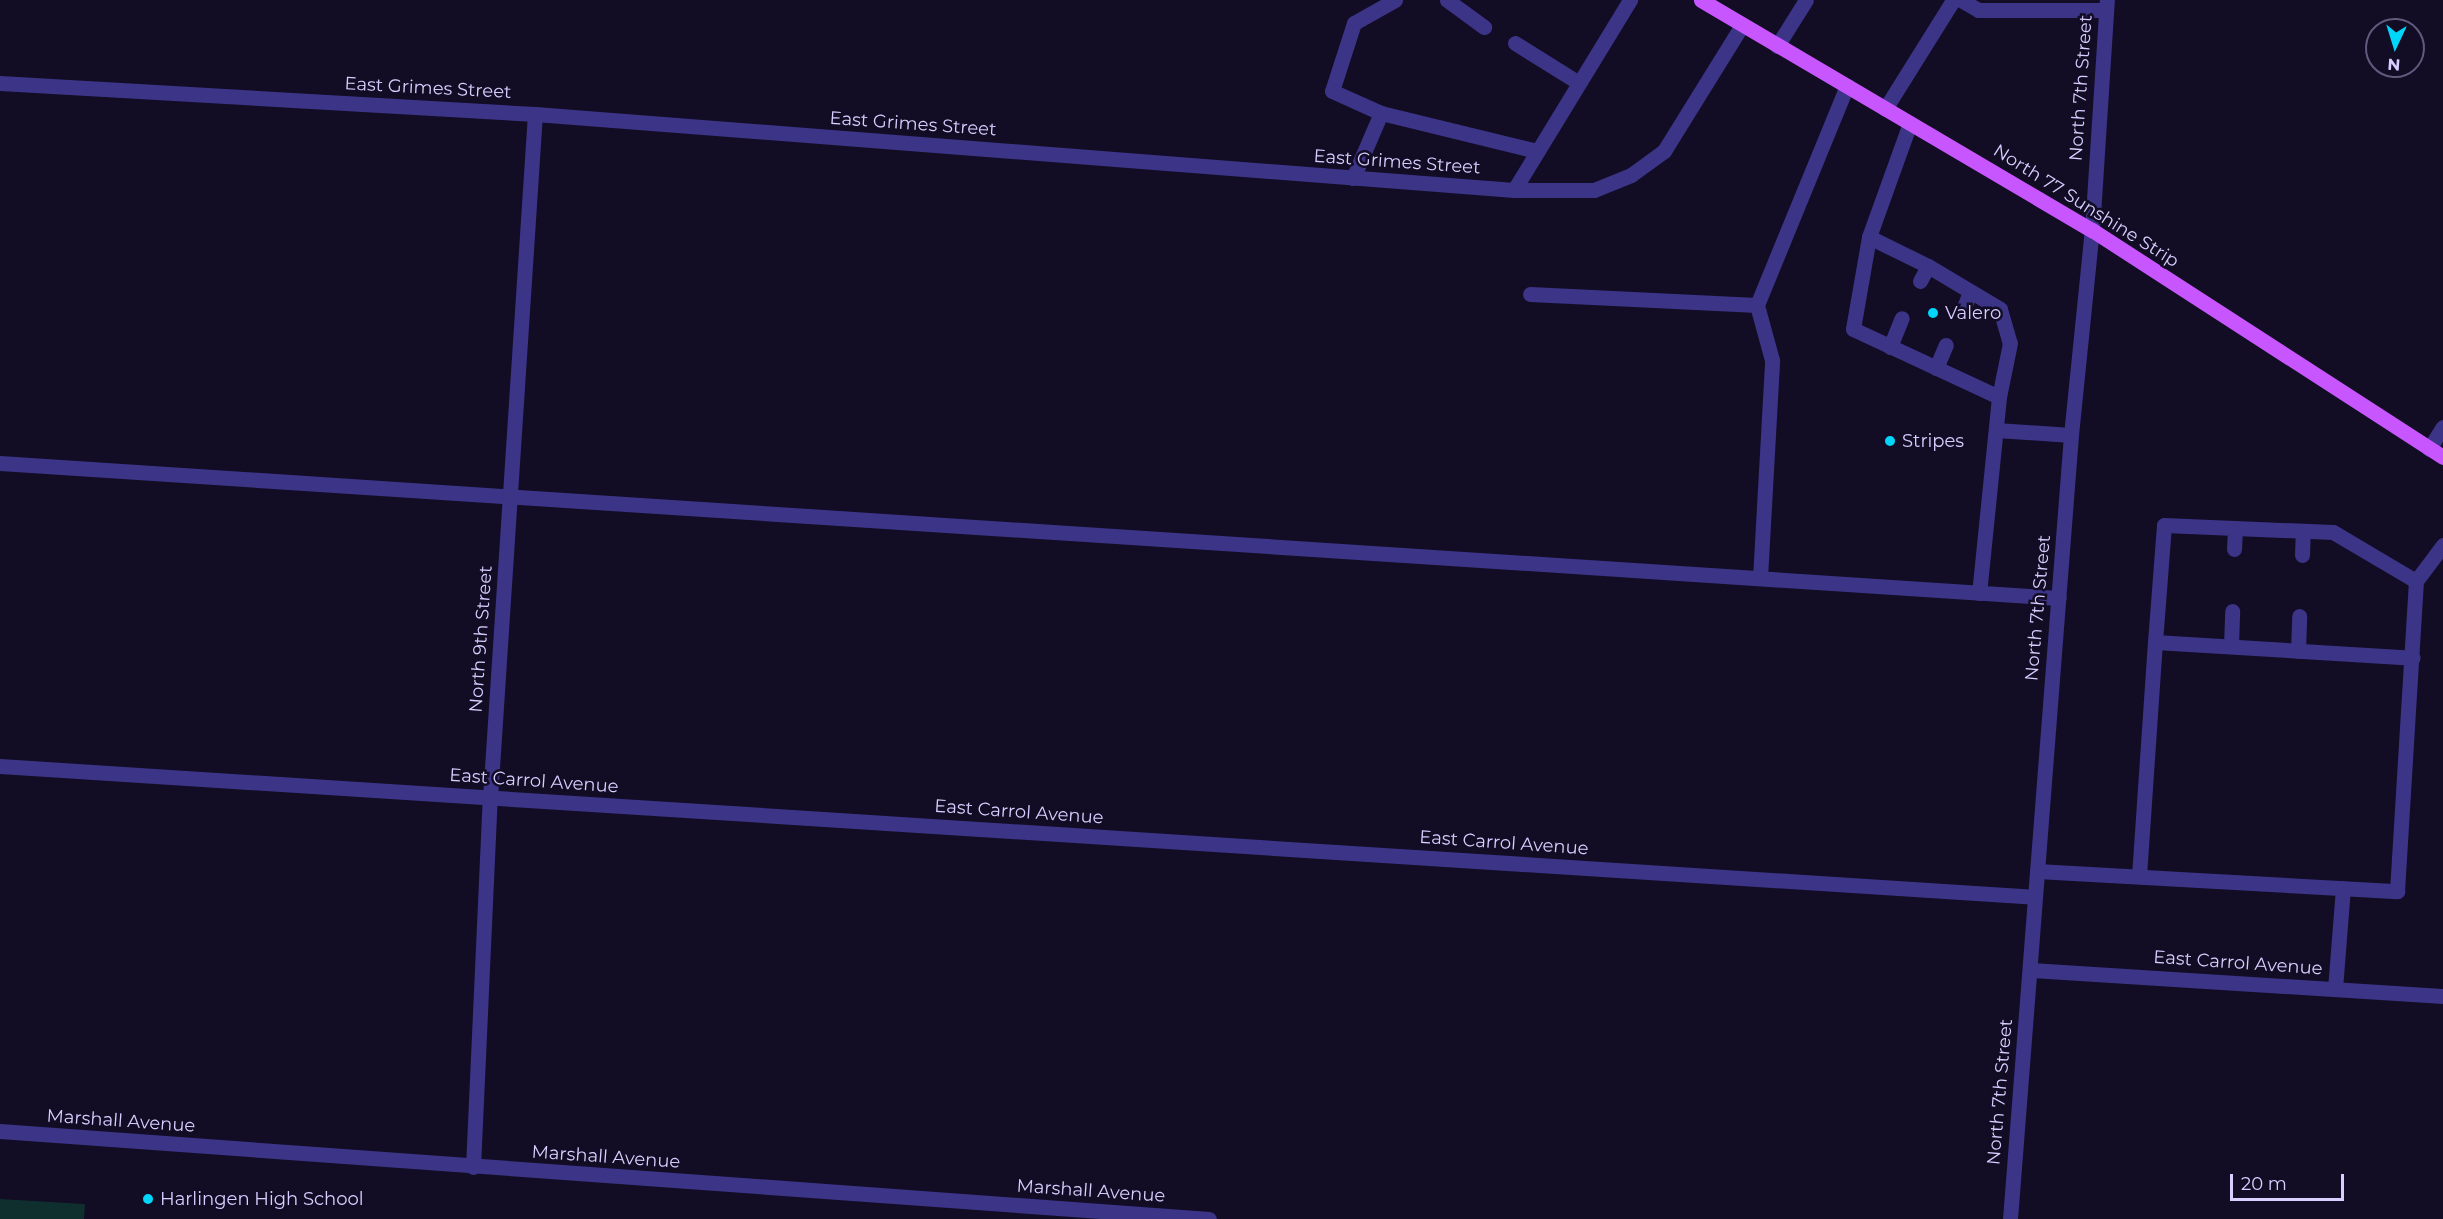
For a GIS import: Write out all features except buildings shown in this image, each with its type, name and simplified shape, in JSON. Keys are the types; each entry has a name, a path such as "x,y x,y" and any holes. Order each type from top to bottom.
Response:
{"main road":[{"name":"North 77 Sunshine Strip","path":"1701,0 2092,230 2443,457"}],"street":[{"path":"1395,0 1354,23 1332,91 1381,113 1537,151"},
{"path":"1447,0 1484,27"},
{"path":"1514,190 1630,0"},
{"path":"1777,46 1806,0"},
{"path":"1885,109 1953,0"},
{"path":"1961,0 1978,10 2106,5"},
{"name":"North 7th Street","path":"2010,1219 2071,435 2092,230 2106,5"},
{"name":"East Grimes Street","path":"0,83 535,114 1514,190 1594,190 1631,175 1664,151 1742,25"},
{"path":"1515,43 1579,83"},
{"path":"1760,578 1772,360 1757,305 1847,86"},
{"path":"1353,178 1381,113"},
{"name":"North 9th Street","path":"473,1167 490,798 535,114"},
{"path":"1910,123 1869,237 1853,329 2000,397"},
{"path":"1869,237 1928,266 2000,309 2010,344 2000,397 1979,593"},
{"path":"1920,280 1928,266"},
{"path":"1964,307 1970,292"},
{"path":"1530,294 1757,305"},
{"path":"1890,347 1902,318"},
{"path":"1936,368 1946,345"},
{"path":"2429,449 2443,427"},
{"path":"1996,430 2071,435"},
{"path":"0,463 2059,598"},
{"path":"2139,876 2164,525 2333,532 2416,581"},
{"path":"2234,549 2235,528"},
{"path":"2302,555 2303,531"},
{"path":"2037,871 2397,891 2416,581 2443,545"},
{"path":"2231,646 2232,611"},
{"path":"2298,651 2299,616"},
{"path":"2155,642 2413,658"},
{"name":"East Carrol Avenue","path":"0,766 2035,897"},
{"path":"2336,989 2343,888"},
{"name":"East Carrol Avenue","path":"2030,970 2443,996"},
{"name":"Marshall Avenue","path":"0,1131 1209,1219"}],"green space":[{"path":"0,1199 85,1204 84,1219 0,1219"}],"place":[{"name":"Valero","path":"1933,313"},
{"name":"Stripes","path":"1890,441"},
{"name":"Harlingen High School","path":"148,1199"}]}
